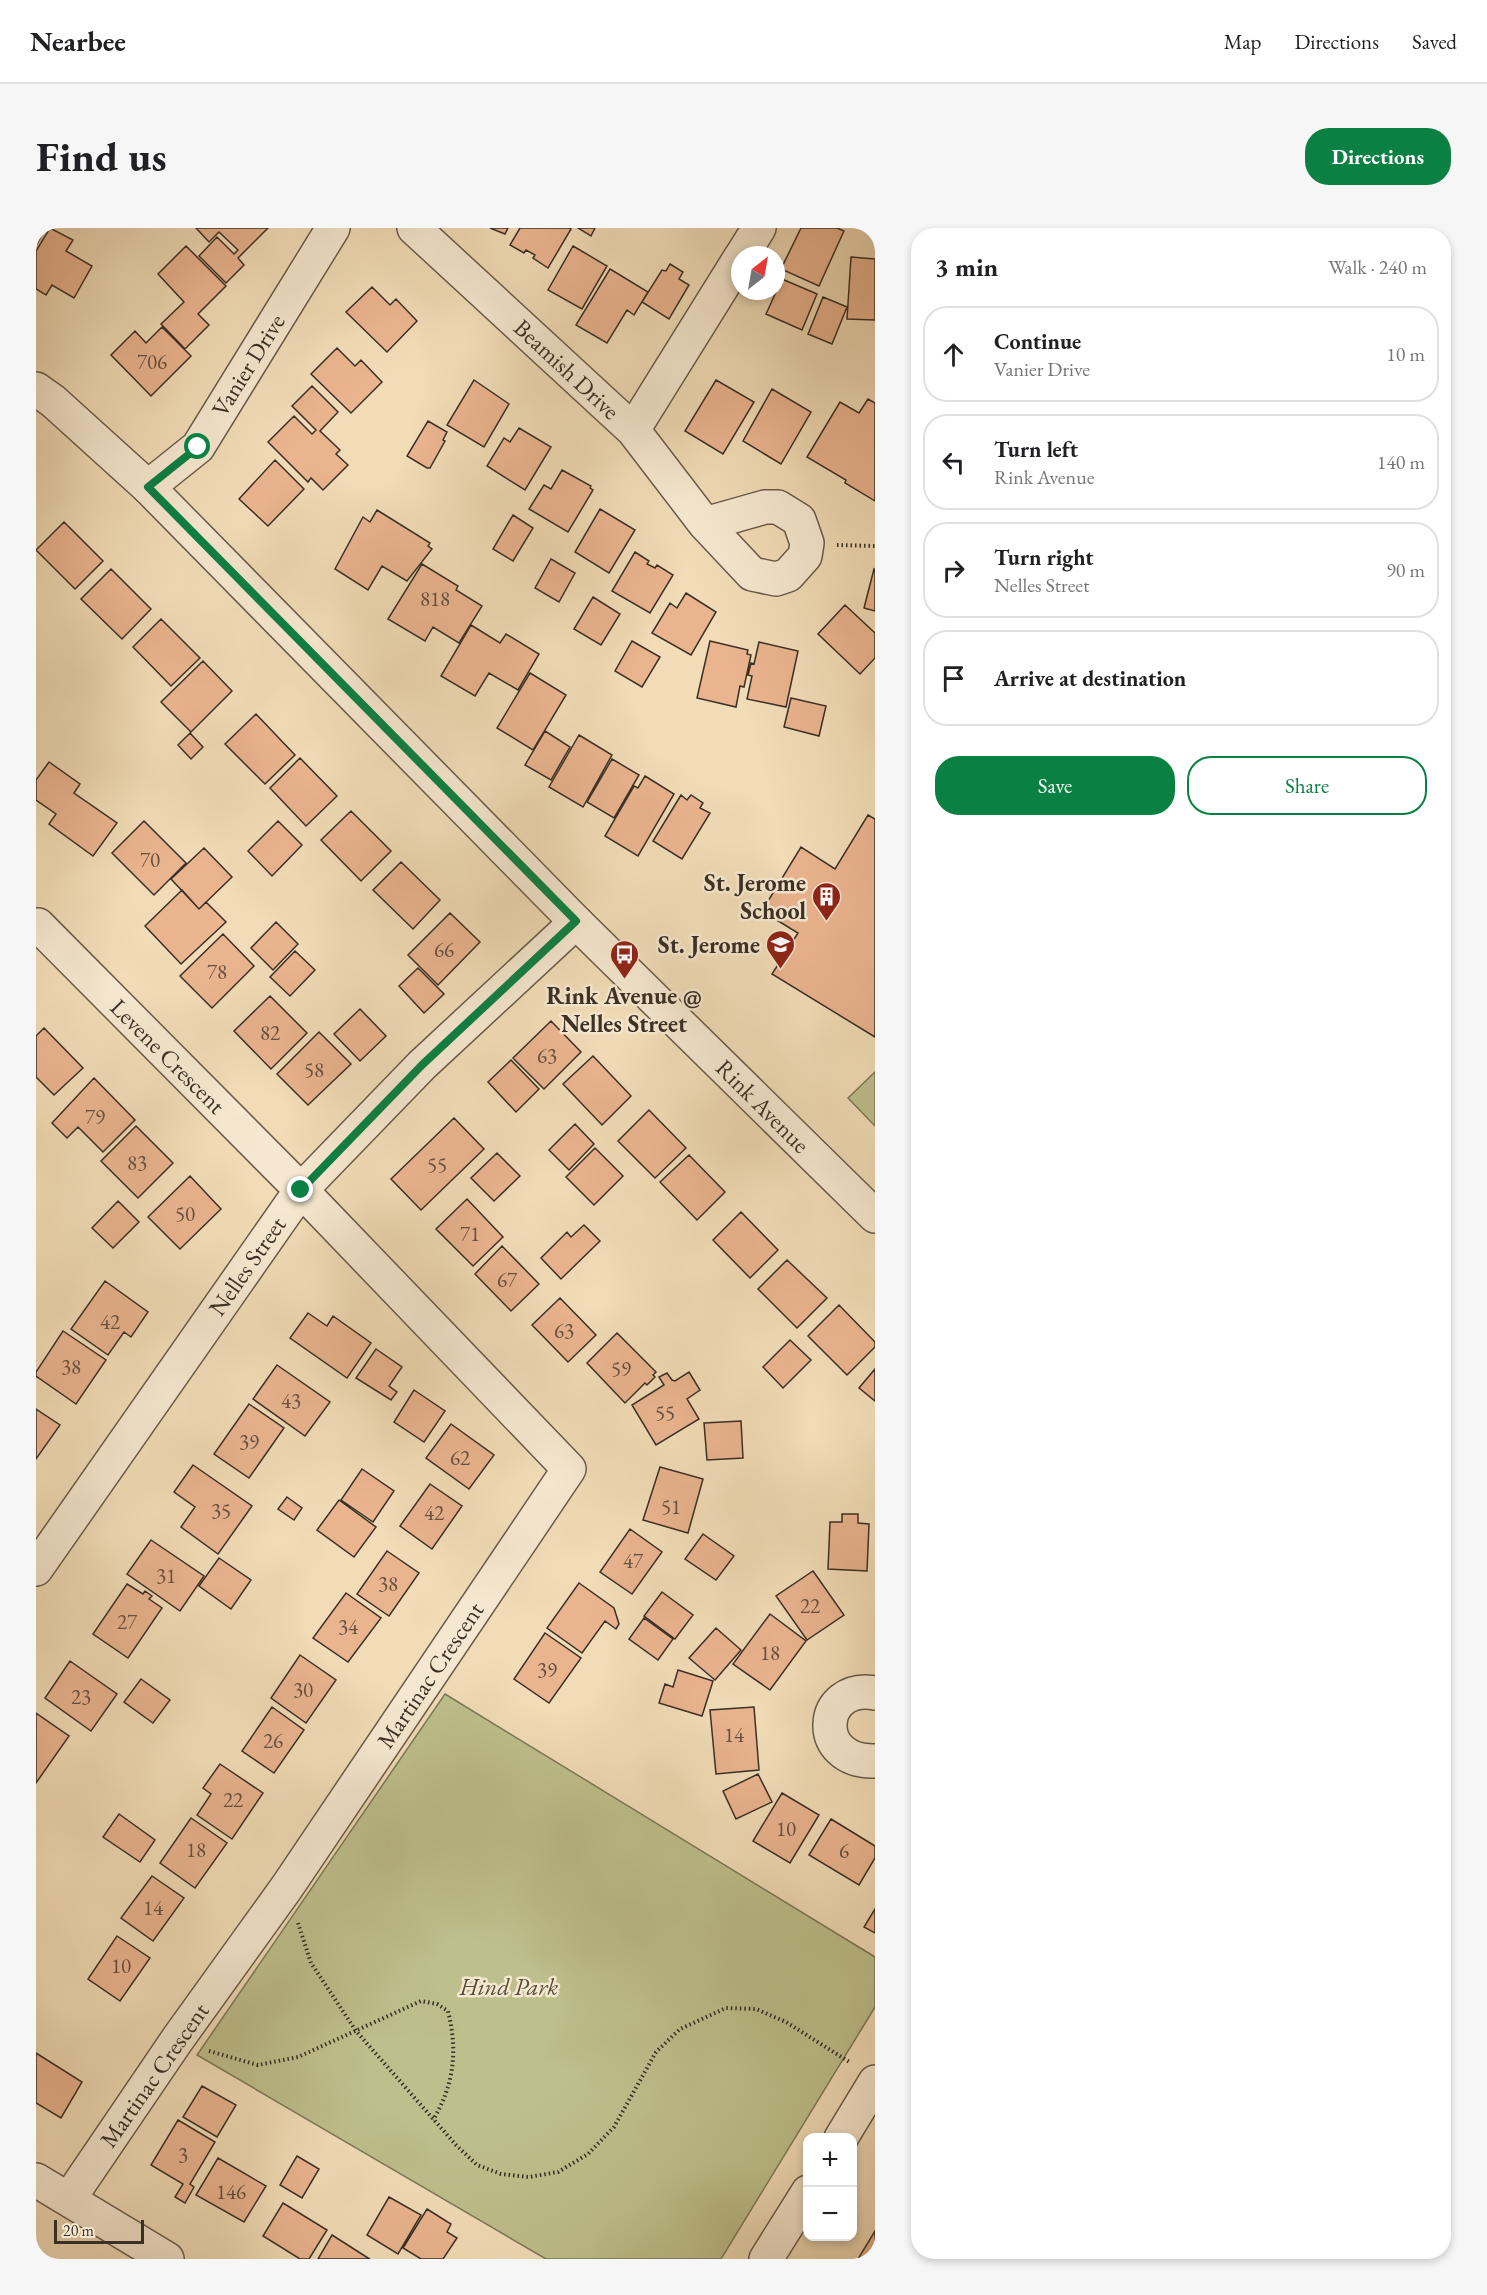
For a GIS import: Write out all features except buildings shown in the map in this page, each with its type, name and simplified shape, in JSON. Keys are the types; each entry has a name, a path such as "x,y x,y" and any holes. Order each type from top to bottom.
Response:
{"street":[{"name":"Vanier Drive","path":"148,487 198,447 333,228"},
{"name":"Beamish Drive","path":"414,228 633,430 705,524"},
{"path":"747,246 759,228"},
{"path":"633,430 731,272"},
{"name":"Rink Avenue","path":"36,389 53,401 148,487 576,921 875,1216"},
{"name":"Nelles Street","path":"36,1569 301,1190 422,1065 576,921"},
{"name":"Levene Crescent","path":"36,928 38,925 301,1190"},
{"name":"Martinac Crescent","path":"69,2199 177,2040 287,1887 569,1470 301,1190"},
{"path":"875,1693 853,1693 843,1699 834,1708 830,1731 834,1743 852,1759 875,1761"},
{"path":"843,2133 865,2073"},
{"path":"36,2180 166,2259"},
{"path":"766,2259 803,2199"}],"path":[{"path":"287,1887 311,1963 356,2031 433,2120 477,2165 501,2174 529,2177 558,2172 588,2154 614,2127 656,2052 680,2029 726,2008 756,2009 786,2022 865,2073"},
{"path":"177,2040 226,2058 258,2066 298,2057 421,2001 436,2004 448,2011 453,2032 454,2068 446,2098 433,2120"}],"green space":[{"path":"875,1072 875,1126 848,1098"},
{"name":"Hind Park","path":"445,1694 875,1957 875,2007 721,2259 546,2259 197,2055"}],"place":[{"name":"St. Jerome School","path":"827,922"},
{"name":"St. Jerome","path":"781,970"},
{"name":"Rink Avenue @ Nelles Street","path":"624,980"}],"route":[{"path":"198,447 148,487 576,921 422,1065 301,1190"}]}
